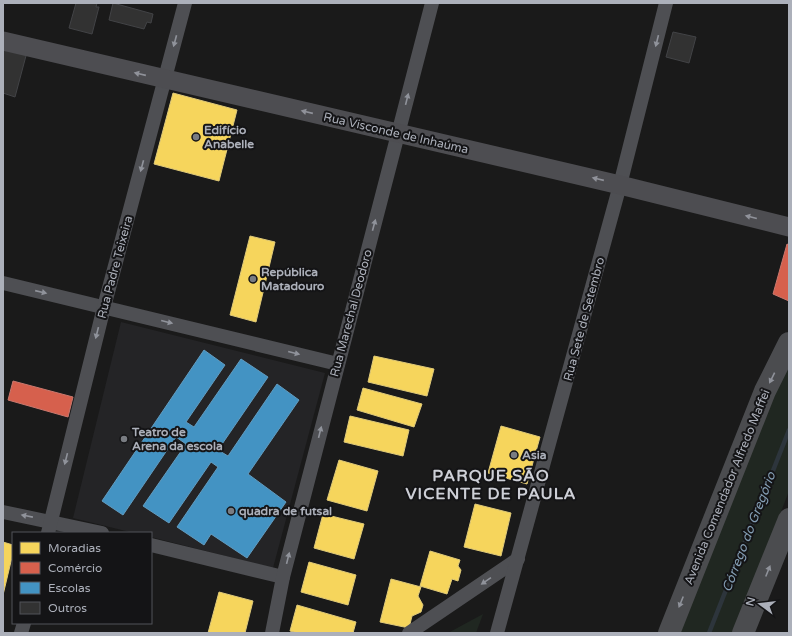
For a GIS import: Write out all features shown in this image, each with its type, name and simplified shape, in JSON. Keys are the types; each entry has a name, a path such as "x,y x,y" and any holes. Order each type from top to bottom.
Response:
{"main road":[{"name":"Avenida Comendador Alfredo Maffei","path":"669,633 766,391 789,343"},
{"path":"744,633 789,519"}],"street":[{"name":"Rua Padre Teixeira","path":"50,527 104,306 185,3"},
{"name":"Rua Marechal Deodoro","path":"273,628 283,577 432,3"},
{"name":"Rua Sete de Setembro","path":"497,633 620,184 666,3"},
{"name":"Rua Visconde de Inhaúma","path":"3,42 620,184 789,227"},
{"path":"3,283 104,306 338,364"},
{"path":"3,512 50,527 93,532"},
{"path":"152,545 283,577"},
{"path":"409,633 518,559"}],"shaded area":[{"path":"121,322 325,373 273,568 152,537 152,532 130,532 73,518"},
{"path":"789,355 789,491 734,633 675,633"},
{"path":"483,614 476,633 448,633"}],"building: Moradias":[{"name":"Edifício Anabelle","path":"173,93 237,110 219,181 154,164"},
{"name":"República Matadouro","path":"250,236 275,242 256,322 230,315"},
{"path":"374,356 434,369 427,396 368,382"},
{"path":"363,388 422,404 414,427 357,410"},
{"path":"350,416 409,430 403,456 344,442"},
{"name":"Asia","path":"501,426 540,437 527,484 488,473"},
{"path":"339,460 378,471 367,511 327,500"},
{"path":"475,504 511,513 501,556 464,547"},
{"path":"323,514 364,524 354,559 314,548"},
{"path":"3,542 12,545 12,557 3,595"},
{"path":"430,551 460,560 458,566 461,570 458,581 452,579 447,594 420,586"},
{"path":"309,562 356,575 348,605 301,592"},
{"path":"391,579 421,587 418,596 423,605 421,612 412,616 409,628 380,622"},
{"path":"219,592 253,601 245,633 208,633"},
{"path":"297,605 356,622 353,633 298,633 290,631"}],"building: Comércio":[{"path":"787,244 789,245 789,301 773,294"},
{"path":"13,381 73,397 68,417 8,400"}],"building: Escolas":[{"path":"204,350 225,365 186,422 194,427 241,359 268,377 218,450 228,456 277,384 299,400 248,474 286,502 247,558 211,534 204,545 177,527 218,467 211,462 169,523 143,506 186,444 176,437 123,515 102,501"}],"building: Outros":[{"path":"76,3 97,3 96,7 99,7 92,34 69,28"},
{"path":"113,3 153,14 151,23 147,22 144,29 109,20"},
{"path":"673,32 696,37 689,63 666,57"},
{"path":"3,45 27,52 15,97 3,93"}],"waterway":[{"name":"Córrego do Gregório","path":"709,633 789,430"}],"place":[{"name":"Edifício Anabelle","path":"196,137"},
{"name":"República Matadouro","path":"253,279"},
{"name":"Teatro de Arena da escola","path":"124,439"},
{"name":"Asia","path":"514,455"},
{"name":"quadra de futsal","path":"231,511"}],"district":[{"name":"PARQUE SÃO VICENTE DE PAULA","path":"491,485"}]}
